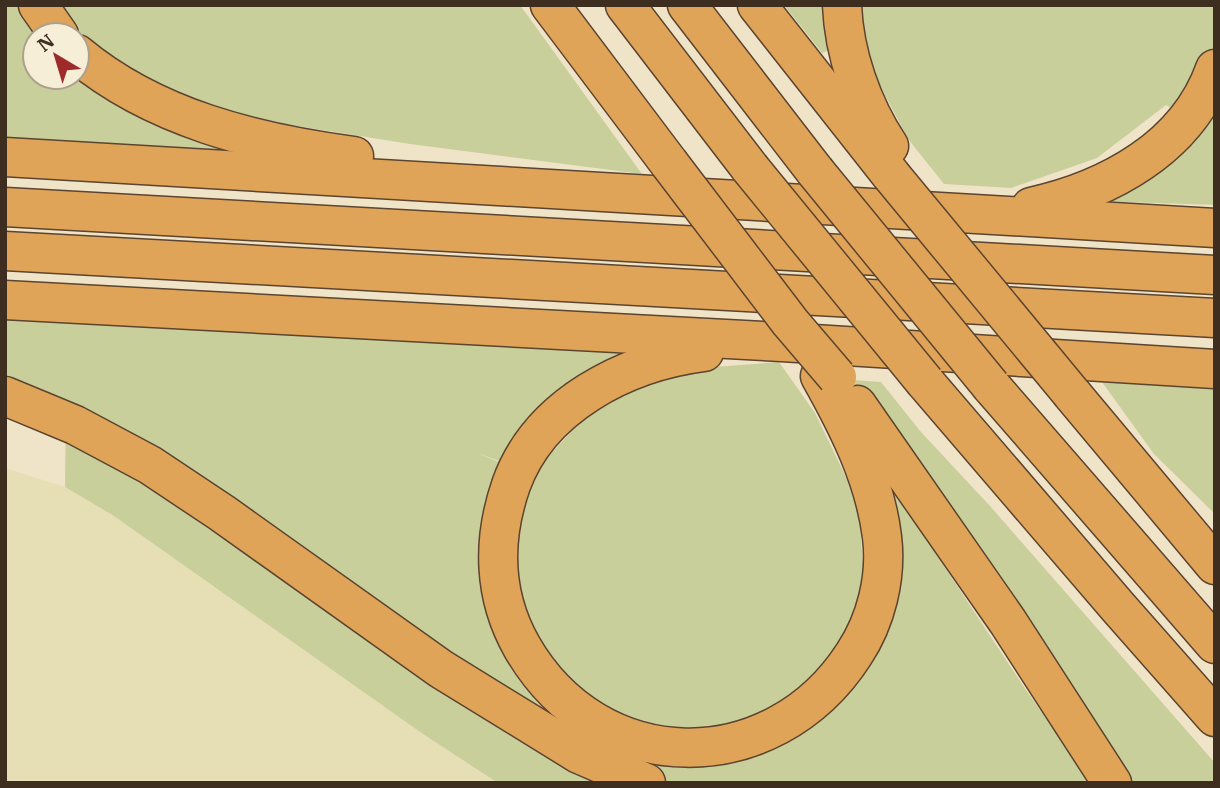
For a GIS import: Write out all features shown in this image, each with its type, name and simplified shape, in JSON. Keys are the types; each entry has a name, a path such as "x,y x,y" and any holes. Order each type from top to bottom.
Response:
{"highway":[{"path":"37,5 49,21"},
{"path":"550,5 669,163 786,332 829,376 1008,622 1112,783"},
{"path":"625,5 750,168 925,382 1215,717"},
{"path":"687,5 815,171 990,386 1215,644"},
{"path":"757,5 901,175 938,229 1215,565"},
{"path":"842,5 843,28 849,56 901,175"},
{"path":"91,65 152,103 231,133 330,153 455,169 495,186"},
{"path":"980,215 1032,207 1062,199 1107,181 1141,163 1183,125 1199,102 1215,69"},
{"path":"5,157 1215,228"},
{"path":"5,206 1215,275"},
{"path":"5,251 1215,318"},
{"path":"5,300 786,332 1215,369"},
{"path":"786,332 642,365 602,383 572,404 528,451 514,477 502,511 497,545 497,576 504,607 524,650 548,684 572,706 610,730 636,740 664,746 726,745 764,733 791,719 815,702 840,677 863,641 875,611 882,574 883,539 874,496 829,376"},
{"path":"5,396 75,425 150,465 441,669 579,754 646,783"}],"shaded area":[{"path":"5,468 65,487 114,516 423,734 498,783 5,783"}],"green space":[{"path":"5,5 520,5 642,174 410,144 272,122 258,156 5,138"},
{"path":"784,5 1215,5 1215,205 1092,201 1198,126 1166,105 1097,158 1011,188 944,184 908,139 873,72 832,49 822,53"},
{"path":"5,316 636,352 502,462 477,453 531,475 596,405 673,370 779,362 815,413 858,502 864,576 888,492 893,489 1091,783 498,783 423,734 114,516 65,487 66,404 5,383"},
{"path":"852,380 881,382 921,432 990,506 1215,763 1215,783 1126,783"},
{"path":"1102,382 1215,387 1215,514 1154,454"}]}
